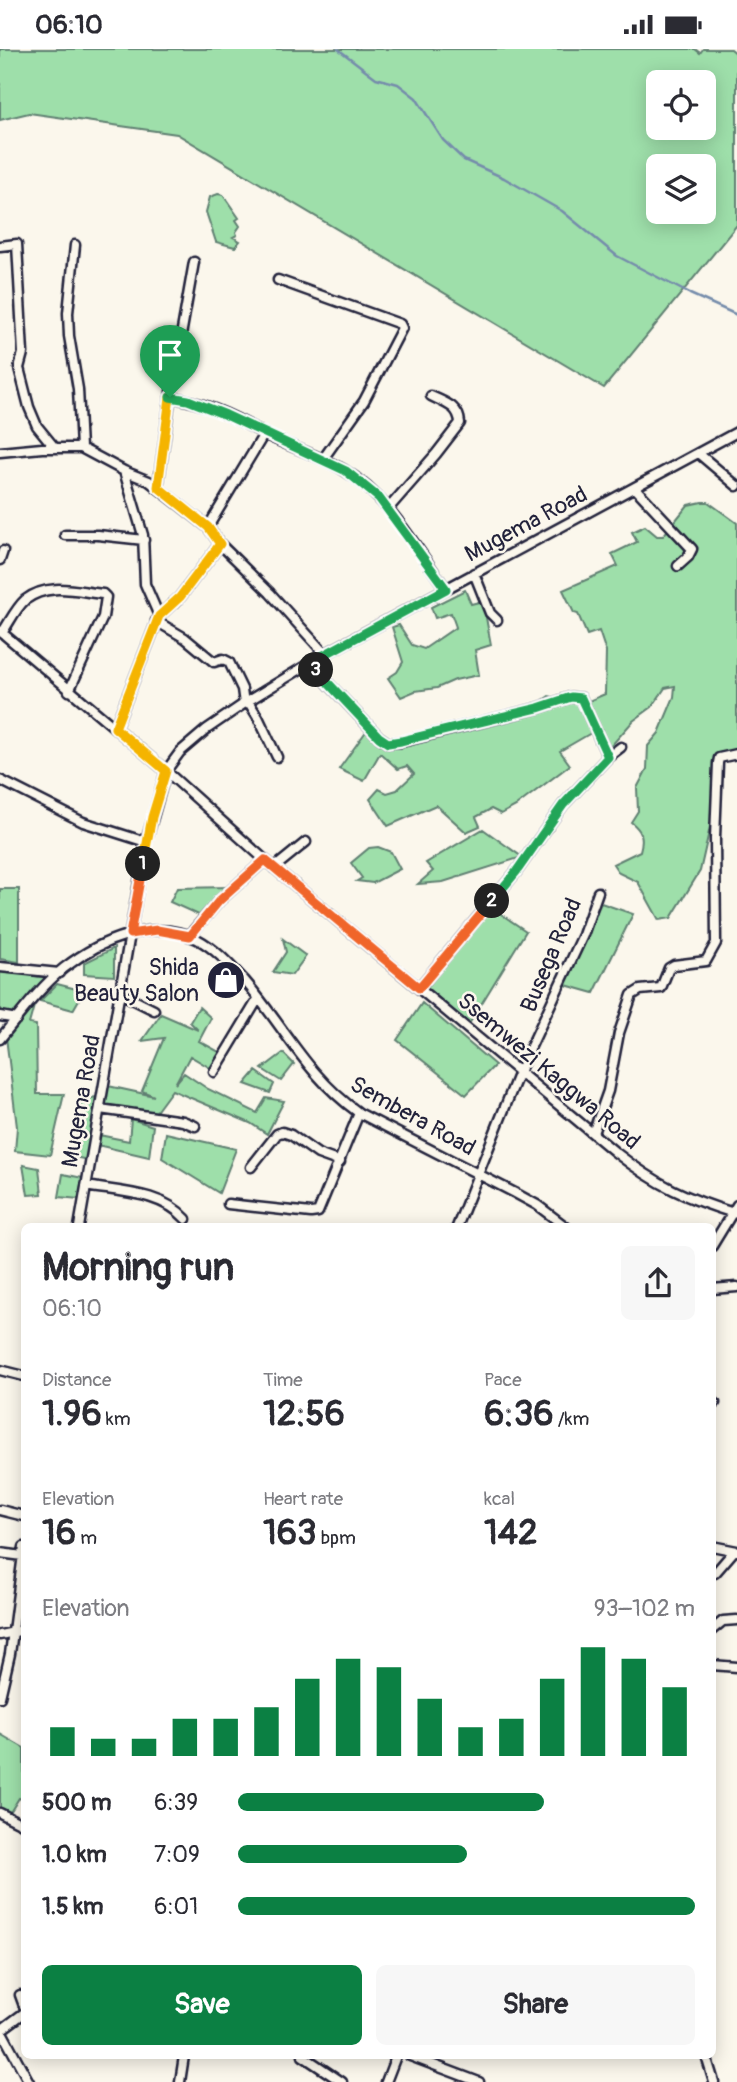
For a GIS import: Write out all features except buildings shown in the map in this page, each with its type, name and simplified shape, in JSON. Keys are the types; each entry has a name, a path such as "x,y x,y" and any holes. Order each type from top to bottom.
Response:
{"street":[{"path":"0,246 17,244 23,353 19,368 37,426 55,448"},
{"path":"75,245 68,313 78,389 81,448"},
{"path":"158,487 170,397 194,262"},
{"path":"278,280 400,324 402,328 364,401 323,459"},
{"path":"388,509 460,423 458,411 454,407 431,396"},
{"path":"170,397 200,404 245,423 323,459 370,489 388,509 446,589"},
{"name":"Mugema Road","path":"80,1223 146,842 166,771 180,752 246,702 309,663 737,432"},
{"path":"208,527 264,434"},
{"path":"0,452 81,448 158,487 208,527 220,544 270,593 325,654"},
{"path":"698,453 737,486"},
{"path":"124,471 144,540 145,584 158,618 214,661 223,659 229,662 246,702 258,717 278,757"},
{"path":"635,488 692,549 688,557 677,566"},
{"path":"65,535 144,540"},
{"path":"115,728 158,618 180,597 220,544"},
{"path":"474,573 490,613 497,620"},
{"path":"1,632 24,601 49,590 65,588 103,594 106,597 103,617 69,691"},
{"name":"Ssemwezi Kaggwa Road","path":"1,632 166,771 274,868 625,1160 658,1184 698,1203 735,1210"},
{"path":"309,663 379,737 388,743 526,711 575,696 581,698 608,757"},
{"path":"419,988 516,872 563,805 608,757 621,747"},
{"path":"593,1133 604,1107 616,1059 619,1033 632,995 640,990 662,988 669,968 674,965 706,961 716,943 715,838 718,763 719,758 737,754"},
{"path":"2,785 83,822 146,842"},
{"path":"274,868 306,842"},
{"path":"190,936 219,901 265,860"},
{"name":"Busega Road","path":"459,1223 519,1072 583,935 598,892"},
{"name":"Sembera Road","path":"0,1039 59,973 91,951 130,934 157,930 190,936 213,950 232,967 319,1080 337,1097 359,1113 537,1205 561,1223"},
{"path":"0,967 59,973"},
{"path":"120,993 154,1010"},
{"path":"214,1072 258,999"},
{"path":"0,1016 18,1019"},
{"path":"100,1108 183,1121 195,1126"},
{"path":"228,1204 318,1212 359,1113"},
{"path":"251,1167 277,1134 284,1132 317,1154 340,1162"},
{"path":"86,1186 152,1198 180,1212 186,1219"},
{"path":"716,1240 735,1210"},
{"path":"716,1289 737,1287"},
{"path":"0,1370 21,1375"},
{"path":"0,1510 21,1515"},
{"path":"716,1547 735,1551"},
{"path":"716,1572 735,1551"},
{"path":"0,1553 21,1556"},
{"path":"0,1697 21,1577"},
{"path":"716,1627 723,1621 737,1620"},
{"path":"0,1635 21,1631"},
{"path":"716,1665 737,1667"},
{"path":"0,1813 21,1824"},
{"path":"21,2015 1,2029 29,2082"},
{"path":"180,2082 184,2059"},
{"path":"308,2059 342,2082"},
{"path":"386,2082 395,2059"},
{"path":"418,2059 479,2082"},
{"path":"707,2059 714,2082"}],"green space":[{"path":"0,49 695,49 700,53 703,49 731,49 737,54 737,225 604,388 177,134 29,113 0,120"},
{"path":"223,195 239,218 236,220 240,226 237,235 233,237 240,241 235,247 216,242 206,212 210,197"},
{"path":"708,502 737,523 737,755 722,757 716,801 700,871 671,918 659,920 638,882 619,873 613,864 640,851 641,835 631,822 638,811 637,788 647,769 648,746 659,733 674,697 675,686 665,688 652,707 633,721 611,746 607,748 600,736 591,733 560,751 570,765 516,806 501,814 491,809 476,817 480,826 466,832 436,805 388,826 370,799 379,789 387,793 397,790 414,774 407,766 398,769 380,753 364,781 339,769 367,730 381,745 400,748 417,740 517,718 522,712 543,711 542,701 549,696 582,704 605,694 606,652 599,631 587,635 563,590 618,566 612,554 637,542 632,532 645,526 657,536 663,536 688,505"},
{"path":"465,590 471,604 483,601 491,645 475,650 479,675 401,697 388,678 397,672 403,662 392,627 399,625 412,645 424,649 456,627 451,613 435,618 431,607"},
{"path":"483,829 522,857 443,882 418,884 433,871 426,863"},
{"path":"378,847 391,852 400,869 373,883 357,881 362,878 351,863 369,848"},
{"path":"229,887 201,916 170,902 177,888"},
{"path":"0,889 19,889 19,962 0,959"},
{"path":"601,903 633,914 594,993 562,984"},
{"path":"489,906 526,931 469,1024 427,988"},
{"path":"283,939 306,956 292,975 273,972 286,952"},
{"path":"114,948 114,976 84,974 84,963"},
{"path":"0,971 49,978 12,1016 0,1014"},
{"path":"57,984 84,991 73,1010 40,1001"},
{"path":"422,1003 495,1065 466,1095 397,1040"},
{"path":"34,1006 29,1024 36,1025 37,1094 64,1094 50,1155 15,1151 17,1127 6,1037"},
{"path":"199,1007 211,1018 199,1041 223,1054 212,1069 190,1056 175,1084 184,1073 208,1089 257,1113 266,1098 284,1101 267,1134 250,1123 172,1090 155,1113 101,1105 108,1086 154,1096 142,1091 164,1038 142,1041 161,1014 198,1030 190,1022"},
{"path":"283,1053 294,1064 281,1081 262,1069"},
{"path":"256,1071 274,1084 270,1093 245,1084"},
{"path":"96,1097 88,1160 74,1157 81,1100"},
{"path":"131,1119 153,1126 149,1157 97,1145 99,1135 129,1141"},
{"path":"166,1133 236,1149 219,1193 162,1158"},
{"path":"23,1165 39,1168 42,1194 28,1195"},
{"path":"63,1174 83,1178 79,1199 59,1197"},
{"path":"0,1734 21,1746 21,1799 9,1814 0,1810"}],"waterway":[{"path":"338,49 376,78 398,84 416,98 443,140 464,160 504,178 562,211 617,256 737,315"}],"place":[{"name":"Shida Beauty Salon","path":"226,980"}],"route":[{"path":"170,397 188,400 226,415 346,471 379,498 446,589 309,663 383,741 394,743 538,708 575,696 581,698 608,757 563,805 516,872 419,988 265,860 219,901 190,936 157,930 130,934 146,842 166,771 115,728 159,616 180,597 220,544 208,527 158,487 170,397"}]}
